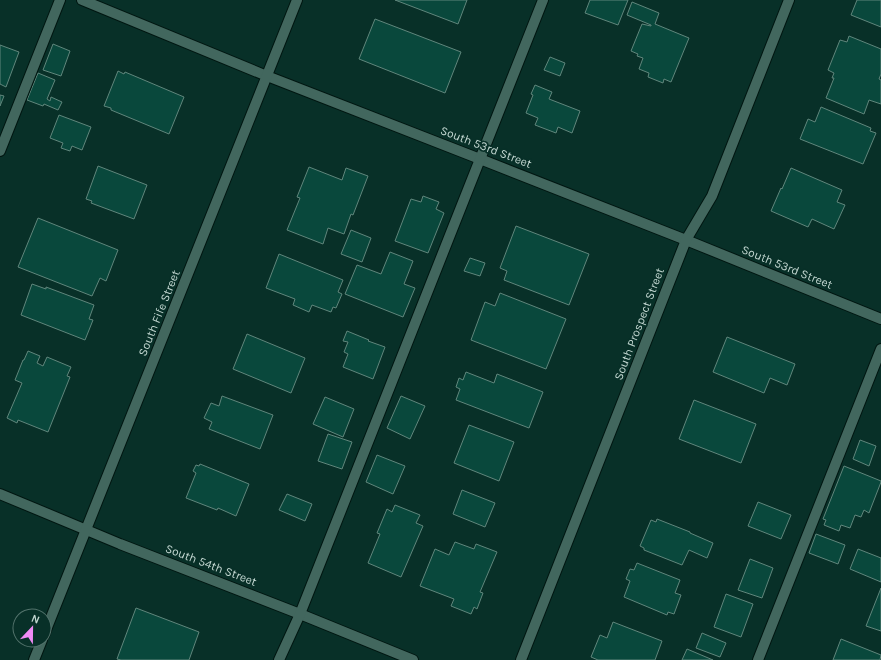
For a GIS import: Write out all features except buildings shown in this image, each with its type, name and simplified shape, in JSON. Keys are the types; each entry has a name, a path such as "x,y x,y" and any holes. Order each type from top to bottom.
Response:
{"street":[{"path":"0,151 60,0"},
{"name":"South 53rd Street","path":"82,0 267,76 686,240 881,319"},
{"name":"South Fife Street","path":"52,615 297,0"},
{"path":"279,660 300,614 543,0"},
{"name":"South Prospect Street","path":"521,660 686,240 712,196 789,0"},
{"path":"758,660 881,349"},
{"name":"South 54th Street","path":"0,494 86,530 413,660"},
{"path":"34,660 39,648"}]}
